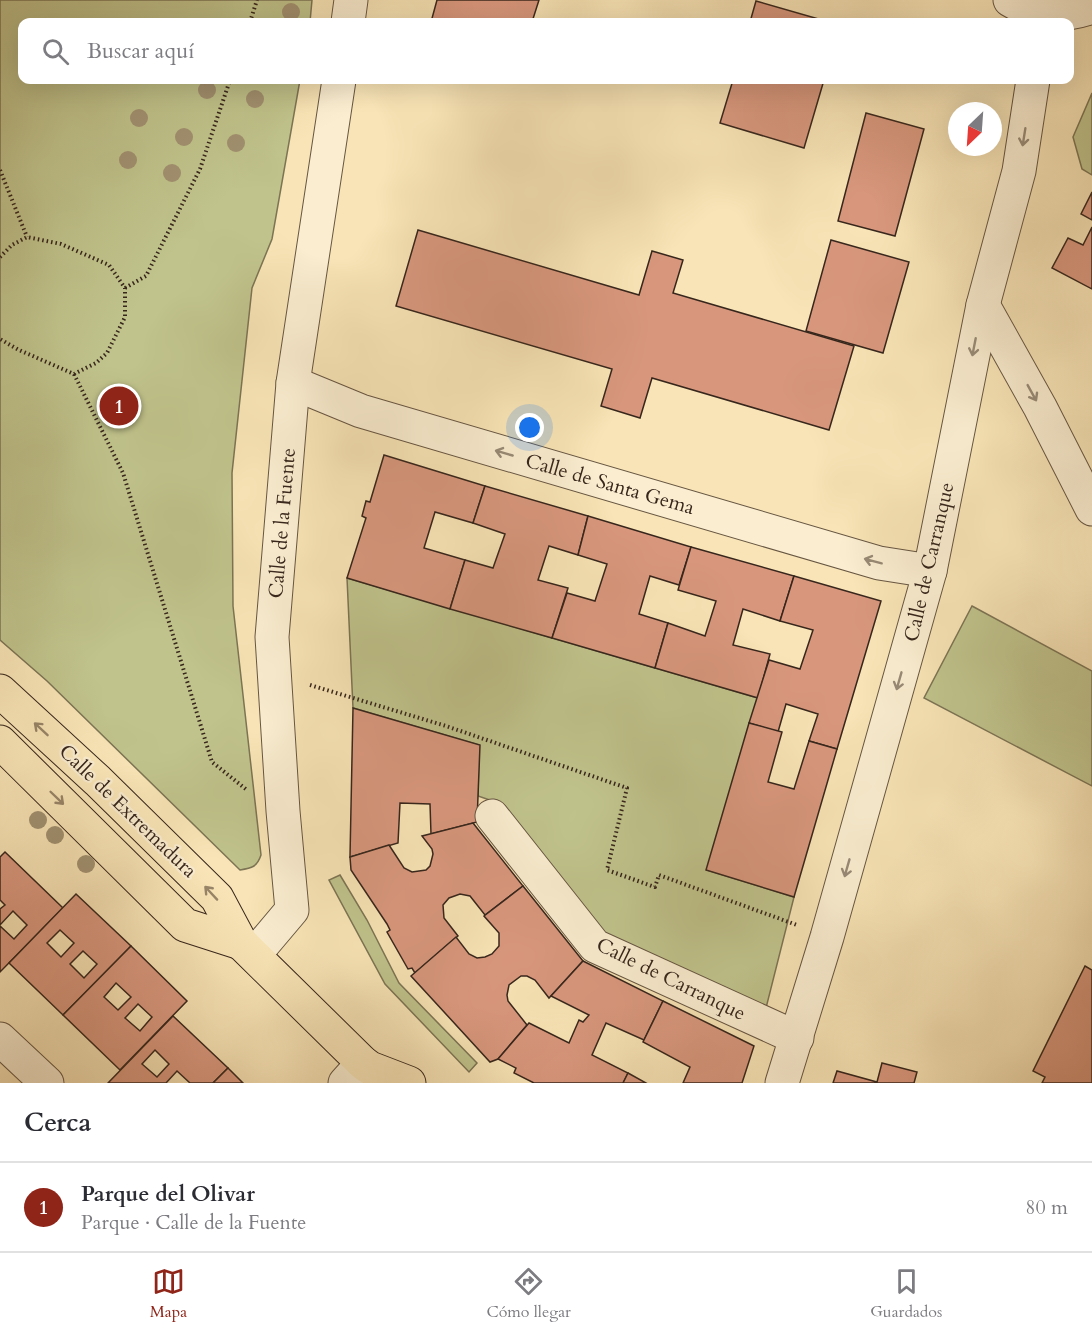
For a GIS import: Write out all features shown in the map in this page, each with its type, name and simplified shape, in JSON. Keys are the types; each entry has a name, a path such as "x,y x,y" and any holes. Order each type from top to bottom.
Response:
{"main road":[{"name":"Calle de Extremadura","path":"0,691 98,781 217,898 248,949 363,1074 409,1083"},
{"name":"Calle de Extremadura","path":"0,742 185,925 248,949"}],"street":[{"path":"349,18 351,0"},
{"path":"1008,0 1036,12 1055,14 1083,11"},
{"path":"1008,0 1018,18"},
{"name":"Calle de la Fuente","path":"248,949 291,910 272,637 293,383 338,84"},
{"name":"Calle de Carranque","path":"783,1083 827,937 930,571 983,305 1019,171 1032,84"},
{"path":"983,305 1040,407 1092,509"},
{"name":"Calle de Santa Gema","path":"293,383 361,411 879,563 930,571"},
{"name":"Calle de Carranque","path":"492,816 595,946 797,1038"},
{"path":"0,1039 47,1083"}],"path":[{"path":"251,18 257,0"},
{"path":"125,288 146,276 200,169 229,84"},
{"path":"0,170 27,237"},
{"path":"0,257 12,245 27,237 62,244 109,265 125,288 125,317 107,353 96,363 74,374"},
{"path":"0,339 19,350 74,374 123,473 212,762 268,807 283,811"},
{"path":"274,674 446,726 627,788 607,870 655,887 659,875 827,937"}],"green space":[{"path":"0,0 312,0 310,18 18,18 18,84 299,84 272,239 252,288 232,473 233,606 261,855 256,864 240,870 47,681 0,640"},
{"path":"1092,93 1092,175 1082,169 1073,137"},
{"path":"347,578 758,698 707,870 794,897 765,1012 604,934 504,805 478,796 479,745 353,708"},
{"path":"972,606 1092,671 1092,786 924,698"},
{"path":"340,875 367,920 399,983 477,1063 469,1072 385,984 329,880"}],"building":[{"path":"437,0 539,0 533,18 432,18"},
{"path":"756,1 815,18 751,18"},
{"path":"732,84 823,84 804,148 720,123"},
{"path":"866,113 924,129 895,236 838,221"},
{"path":"1092,192 1092,220 1081,214"},
{"path":"1092,227 1092,289 1052,268 1068,238 1083,245"},
{"path":"418,230 639,295 652,251 683,260 673,293 854,346 829,430 652,378 640,418 601,406 612,369 396,306"},
{"path":"831,240 909,262 883,353 806,331"},
{"path":"384,455 485,486 473,523 435,512 424,548 465,560 450,609 347,578 366,518 362,516 366,501 370,502"},
{"path":"485,486 588,516 578,555 549,546 538,580 568,588 552,638 450,609 465,560 493,568 505,534 473,523"},
{"path":"588,516 691,547 679,585 650,576 639,614 668,623 655,668 552,638 567,593 595,601 607,564 578,555"},
{"path":"691,547 794,576 780,621 743,609 733,645 770,654 758,698 655,668 668,623 705,636 716,601 678,590"},
{"path":"794,576 881,601 837,749 809,741 818,714 786,704 778,732 749,723 769,660 800,669 813,630 780,621"},
{"path":"353,708 480,745 477,822 431,834 430,804 400,803 398,843 350,857"},
{"path":"749,723 782,732 768,782 794,789 809,741 837,749 794,897 706,870"},
{"path":"473,823 523,886 485,915 470,896 460,894 449,898 443,905 444,918 458,936 415,973 412,968 408,969 387,932 390,930 387,924 351,870 350,857 389,845 404,868 412,872 426,870 430,866 433,854 422,836"},
{"path":"5,852 63,908 0,972 0,926 14,939 27,925 13,911 0,925 0,909 5,905 0,900 0,857"},
{"path":"523,886 583,961 549,998 535,980 527,976 521,976 509,985 508,1001 527,1025 498,1059 490,1062 411,976 456,937 469,954 477,958 492,954 499,946 499,933 484,916"},
{"path":"76,894 131,946 63,1015 9,963","holes":["60,930 74,943 61,957 47,943","83,951 97,964 84,978 70,964"]},
{"path":"131,946 187,1001 120,1070 63,1015","holes":["116,983 131,997 118,1010 104,997","138,1004 152,1017 140,1031 125,1018"]},
{"path":"583,961 663,1001 644,1040 606,1023 592,1055 628,1073 623,1083 534,1083 514,1073 516,1068 498,1059 529,1023 569,1043 579,1020 583,1022 589,1015 551,996"},
{"path":"1085,966 1092,970 1092,1083 1042,1083 1045,1077 1033,1071"},
{"path":"663,1001 754,1046 742,1083 683,1083 690,1067 643,1042"},
{"path":"173,1016 228,1068 213,1083 190,1083 177,1071 166,1083 108,1083","holes":["155,1050 169,1064 157,1077 142,1064"]},
{"path":"882,1063 917,1072 914,1083 833,1083 837,1071 877,1082"},
{"path":"228,1068 243,1083 213,1083"},
{"path":"628,1073 646,1083 623,1083"}],"place":[{"name":"Parque del Olivar","path":"119,406"}]}
